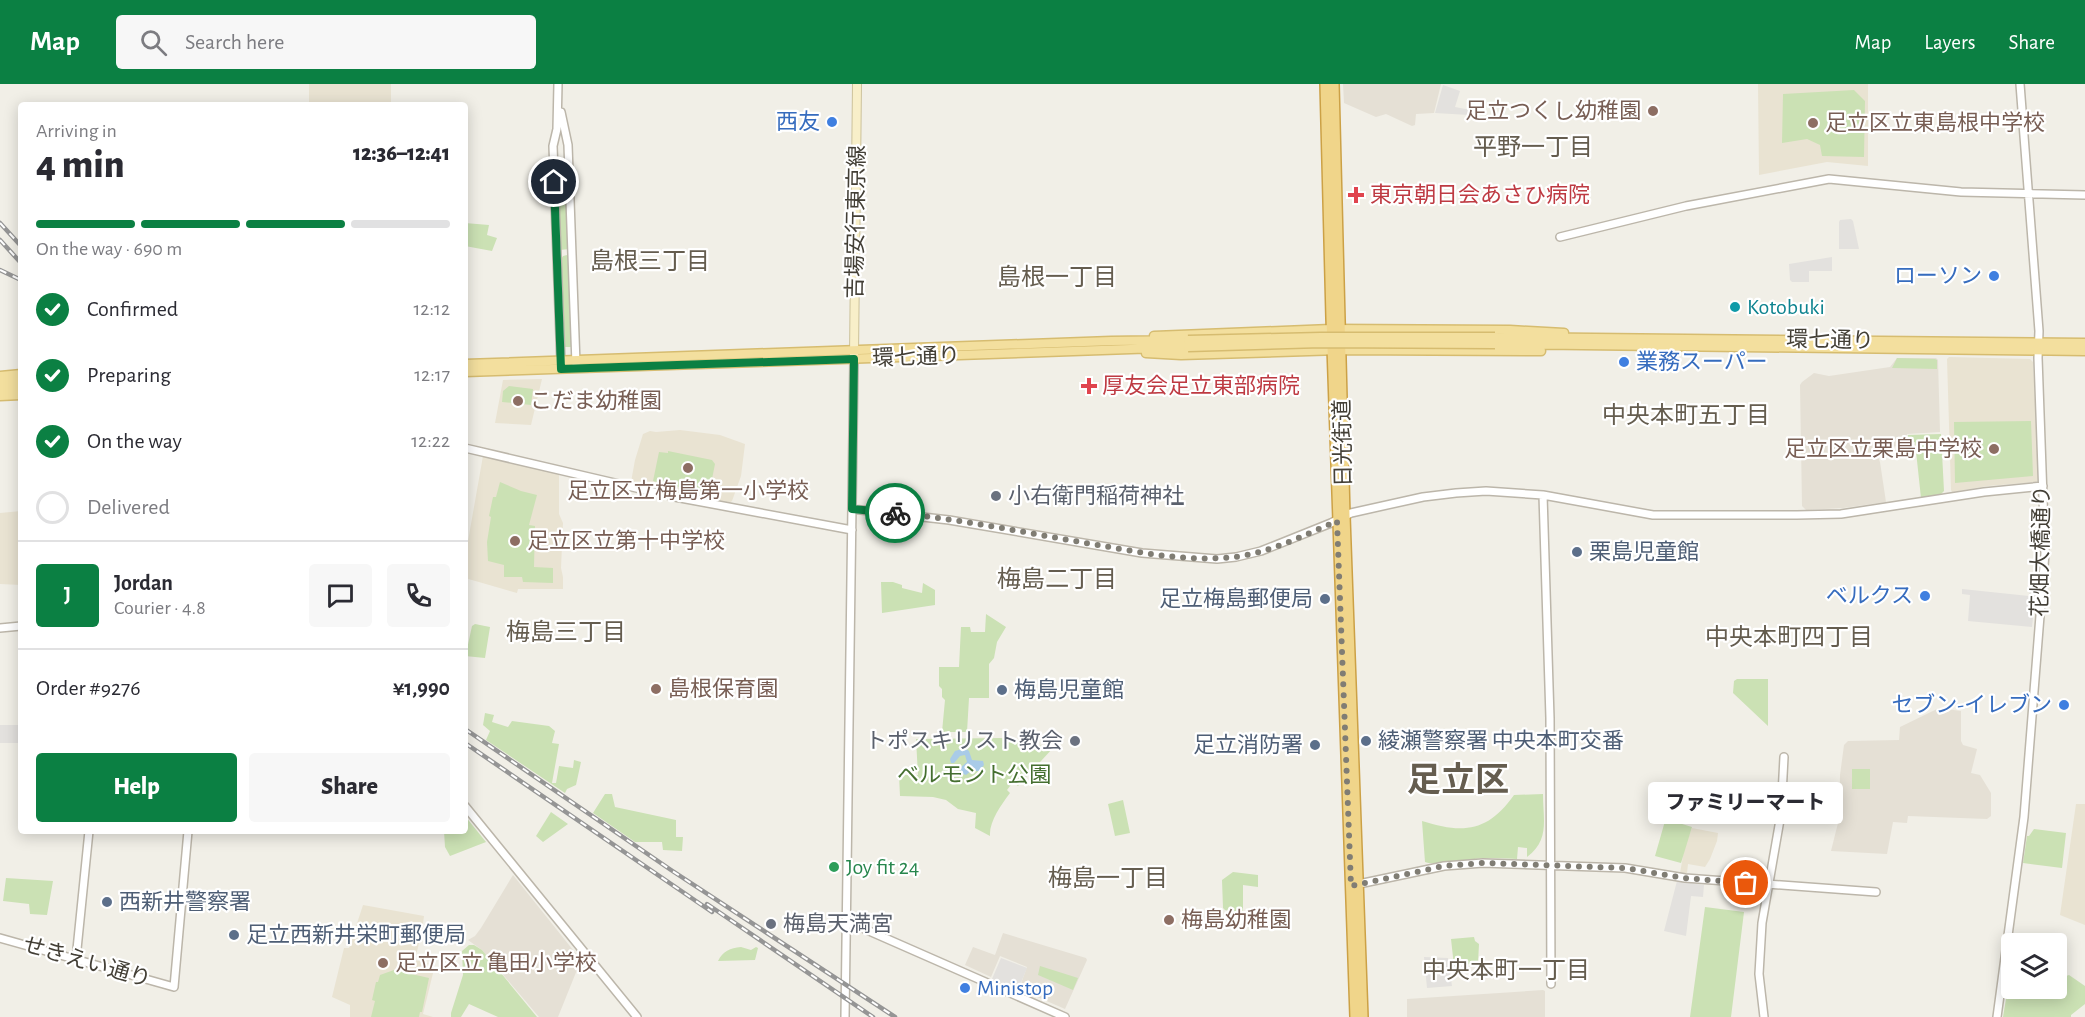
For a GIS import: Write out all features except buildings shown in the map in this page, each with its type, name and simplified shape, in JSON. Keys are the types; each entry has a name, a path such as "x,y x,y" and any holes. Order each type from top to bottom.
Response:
{"highway":[{"name":"日光街道","path":"1325,84 1355,885 1363,1017"},
{"name":"日光街道","path":"1334,84 1335,329"},
{"name":"日光街道","path":"1355,885 1355,1017"}],"main road":[{"name":"吉場安行東京線","path":"854,355 857,84"},
{"name":"環七通り","path":"854,355 1111,341 1171,334 1335,329 1549,331 1566,334 1576,342"},
{"name":"環七通り","path":"1111,341 1188,344 1495,341 2039,346 2085,343"},
{"name":"環七通り","path":"1115,350 1181,355 1336,350 1547,351 1566,349 1576,342"},
{"name":"環七通り","path":"468,372 576,364 1115,350 1188,344"},
{"name":"環七通り","path":"2039,346 2085,351"},
{"name":"環七通り","path":"468,364 561,365"},
{"path":"0,376 18,374"},
{"path":"0,382 18,381"},
{"path":"0,389 18,388"},
{"path":"0,396 18,395"}],"street":[{"path":"558,84 557,129 553,146 561,365"},
{"name":"花畑大橋通り","path":"1997,1017 2024,817 2045,553 2039,346 2020,84"},
{"path":"559,104 568,145 576,364"},
{"path":"1560,237 1686,206 1829,179 1961,192 2085,195"},
{"path":"844,1017 854,355"},
{"path":"468,449 675,497 852,530"},
{"path":"852,509 928,517 1142,553 1203,558 1236,557 1261,551 1341,518 1394,503 1456,493 1486,491 1543,495 1653,515 1808,515 1841,514 1984,492 2043,486"},
{"path":"1543,495 1550,718 1551,984"},
{"path":"0,628 18,626"},
{"path":"1764,1017 1759,974 1762,923 1781,814 1784,757"},
{"path":"468,810 637,1017"},
{"path":"76,959 89,834"},
{"name":"せきえい通り","path":"0,938 174,987 188,834"},
{"path":"1355,885 1444,866 1483,863 1625,868 1684,878 1876,892"},
{"path":"846,923 860,927 1065,1017"}],"shaded area":[{"path":"309,84 391,84 391,102 309,102"},
{"path":"1343,84 1441,84 1434,113 1416,114 1415,125 1412,126 1386,114 1376,117 1344,103"},
{"name":"足立区立東島根中学校","path":"1758,84 1868,84 1868,166 1827,162 1759,175"},
{"path":"1443,85 1460,91 1455,107 1471,110 1469,115 1435,113"},
{"path":"1851,219 1859,249 1839,249 1839,222"},
{"path":"1832,257 1832,271 1809,271 1809,282 1790,280 1789,264"},
{"name":"足立区立栗島中学校","path":"1949,357 2030,359 2033,362 2039,479 2036,482 1952,492 1947,359"},
{"path":"1897,358 1936,358 1938,360 1940,432 1907,434 1906,445 1875,449 1880,462 1886,502 1806,510 1802,506 1800,385 1814,373 1829,376 1890,367"},
{"name":"こだま幼稚園","path":"542,379 531,425 495,423 503,380"},
{"name":"足立区立梅島第一小学校","path":"680,430 720,435 745,444 741,476 732,501 729,503 631,482 643,434 650,431"},
{"name":"足立区立第十中学校","path":"483,456 559,474 559,514 563,523 561,568 563,589 518,589 517,593 468,579 468,541"},
{"path":"18,511 18,585 0,584 0,513"},
{"path":"1962,589 2029,596 2030,590 2036,590 2032,627 1968,621 1970,595 1962,594"},
{"path":"1939,708 1961,711 1961,741 1963,745 1977,749 1971,773 1980,775 1991,793 1991,816 1987,819 1908,816 1907,823 1893,822 1887,854 1831,851 1839,819 1840,775 1844,745 1848,741 1899,740 1900,727"},
{"path":"0,725 18,725 18,743 0,743"},
{"path":"2076,804 2085,804 2085,925 2060,915"},
{"path":"1692,828 1718,833 1717,841 1705,867 1688,864 1687,873 1680,873 1685,845"},
{"path":"513,875 581,960 558,1017 539,1017 482,950 468,940 475,936 481,928"},
{"path":"1677,881 1704,885 1703,897 1691,896 1686,936 1664,931"},
{"name":"足立区立 亀田小学校","path":"363,905 424,916 423,939 419,943 415,960 435,965 423,1014 433,1017 350,1017 350,1005 332,997 344,948 349,948"},
{"path":"1003,933 1086,958 1065,1009 1019,989 1027,967 1000,956 991,977 965,965 973,947 995,955"},
{"path":"1424,957 1448,958 1452,986 1427,988"},
{"path":"1001,958 1027,968 1018,990 992,979"},
{"path":"1545,991 1545,1017 1407,1017 1407,999"}],"green space":[{"path":"1854,90 1865,101 1864,157 1822,156 1820,145 1807,139 1782,143 1783,94"},
{"path":"561,168 568,172 569,249 560,250 557,170"},
{"path":"468,223 489,225 487,235 497,238 492,251 468,247"},
{"path":"567,255 571,258 573,347 564,347 560,261 563,256"},
{"path":"1897,358 1935,359 1937,369 1892,368"},
{"path":"509,386 533,389 531,405 502,402 503,391"},
{"path":"2031,421 2033,476 1955,483 1954,422"},
{"path":"1941,434 1944,491 1941,494 1921,498 1915,442 1907,443 1908,435"},
{"path":"668,451 712,460 715,464 709,494 653,481 659,452 668,453"},
{"path":"500,482 537,495 529,525 535,526 534,567 553,568 553,583 523,582 522,577 504,577 504,565 488,561 487,542 491,517 489,516 493,497 496,497"},
{"path":"881,582 893,582 902,585 902,588 922,593 923,583 935,590 935,605 882,613"},
{"name":"ベルモント公園","path":"986,614 1006,627 997,642 994,658 989,664 989,698 969,698 967,732 942,732 945,700 939,686 939,667 959,667 961,627 970,627 971,632 985,632"},
{"path":"475,624 490,627 485,658 468,656 472,626"},
{"path":"1737,679 1768,679 1768,726 1733,693 1734,681"},
{"path":"485,713 494,715 492,722 508,727 512,721 549,726 555,731 552,743 559,744 552,783 556,783 559,766 573,768 574,760 581,762 576,785 567,789 565,793 486,740 490,731 483,725"},
{"name":"ベルモント公園","path":"1001,738 1053,748 1018,786 1013,782 1007,790 1010,793 999,808 990,836 975,828 976,813 958,809 946,800 933,797 900,796 899,775 918,775 916,739"},
{"path":"1852,769 1870,769 1870,789 1852,789"},
{"path":"605,794 612,794 615,807 676,820 676,837 683,837 682,851 663,850 662,842 635,842 593,813"},
{"path":"1543,794 1544,829 1539,844 1527,857 1527,848 1518,847 1517,859 1483,858 1443,863 1425,862 1422,821 1450,828 1474,827 1494,816 1514,795"},
{"path":"1123,800 1130,833 1115,836 1108,804"},
{"path":"551,812 568,824 543,842 536,836"},
{"path":"468,820 486,842 450,856 445,847 444,834 468,834"},
{"path":"1665,821 1692,827 1681,863 1655,856"},
{"path":"2034,829 2066,833 2062,868 2023,863 2027,836"},
{"path":"1233,872 1258,875 1258,887 1243,885 1243,914 1223,908 1222,880"},
{"path":"6,878 53,881 47,915 30,914 29,904 3,901"},
{"path":"1705,907 1744,912 1731,1017 1690,1017"},
{"path":"1474,937 1479,944 1478,963 1454,966 1451,939"},
{"path":"469,945 482,950 537,1017 498,1017 469,1004 461,1017 451,1017 463,975 462,951"},
{"path":"741,947 751,950 758,948 755,960 718,961 727,951"},
{"path":"1040,966 1078,978 1073,990 1038,975"},
{"path":"394,970 429,978 419,1017 371,1017 376,982 380,975"},
{"path":"2067,976 2085,986 2085,1004 2071,1017 2003,1017 2006,999 2067,999"}],"water":[{"path":"965,748 969,751 972,760 983,761 984,765 979,771 971,771 966,775 961,773 960,768 967,762 965,755 960,756 954,763 951,763 950,759 955,751"}],"railway":[{"path":"0,223 18,243"},
{"path":"0,240 18,260"},
{"path":"0,270 18,279"},
{"path":"468,731 671,870 895,1017"},
{"path":"468,745 712,912"},
{"path":"707,904 873,1017"}],"way so far":[{"path":"895,513 1142,553 1203,558 1236,557 1261,551 1337,521 1351,886 1444,866 1483,863 1625,868 1684,878 1746,883"}],"place":[{"name":"足立つくし幼稚園","path":"1653,111"},
{"name":"西友","path":"832,122"},
{"name":"足立区立東島根中学校","path":"1813,123"},
{"name":"東京朝日会あさひ病院","path":"1356,195"},
{"name":"ローソン","path":"1994,276"},
{"name":"Kotobuki","path":"1735,307"},
{"name":"業務スーパー","path":"1624,362"},
{"name":"厚友会足立東部病院","path":"1089,386"},
{"name":"こだま幼稚園","path":"518,401"},
{"name":"足立区立栗島中学校","path":"1994,449"},
{"name":"足立区立梅島第一小学校","path":"688,468"},
{"name":"小右衛門稲荷神社","path":"996,496"},
{"name":"足立区立第十中学校","path":"515,541"},
{"name":"栗島児童館","path":"1577,552"},
{"name":"ベルクス","path":"1925,596"},
{"name":"足立梅島郵便局","path":"1325,599"},
{"name":"島根保育園","path":"656,689"},
{"name":"梅島児童館","path":"1002,690"},
{"name":"セブン-イレブン","path":"2064,705"},
{"name":"トポスキリスト教会","path":"1075,741"},
{"name":"綾瀬警察署 中央本町交番","path":"1366,741"},
{"name":"足立消防署","path":"1315,745"},
{"name":"Joy fit 24","path":"834,867"},
{"name":"ファミリーマート","path":"1746,883"},
{"name":"西新井警察署","path":"107,902"},
{"name":"梅島幼稚園","path":"1169,920"},
{"name":"梅島天満宮","path":"771,924"},
{"name":"足立西新井栄町郵便局","path":"234,935"},
{"name":"足立区立 亀田小学校","path":"383,963"},
{"name":"Ministop","path":"965,988"}],"district":[{"name":"平野一丁目","path":"1533,148"},
{"name":"島根三丁目","path":"650,262"},
{"name":"島根一丁目","path":"1057,278"},
{"name":"中央本町五丁目","path":"1686,416"},
{"name":"梅島二丁目","path":"1057,580"},
{"name":"梅島三丁目","path":"566,633"},
{"name":"中央本町四丁目","path":"1789,638"},
{"name":"足立区","path":"1458,781"},
{"name":"梅島一丁目","path":"1108,879"},
{"name":"中央本町一丁目","path":"1506,971"}],"route":[{"path":"554,182 561,369 854,359 852,509 895,513"}]}
